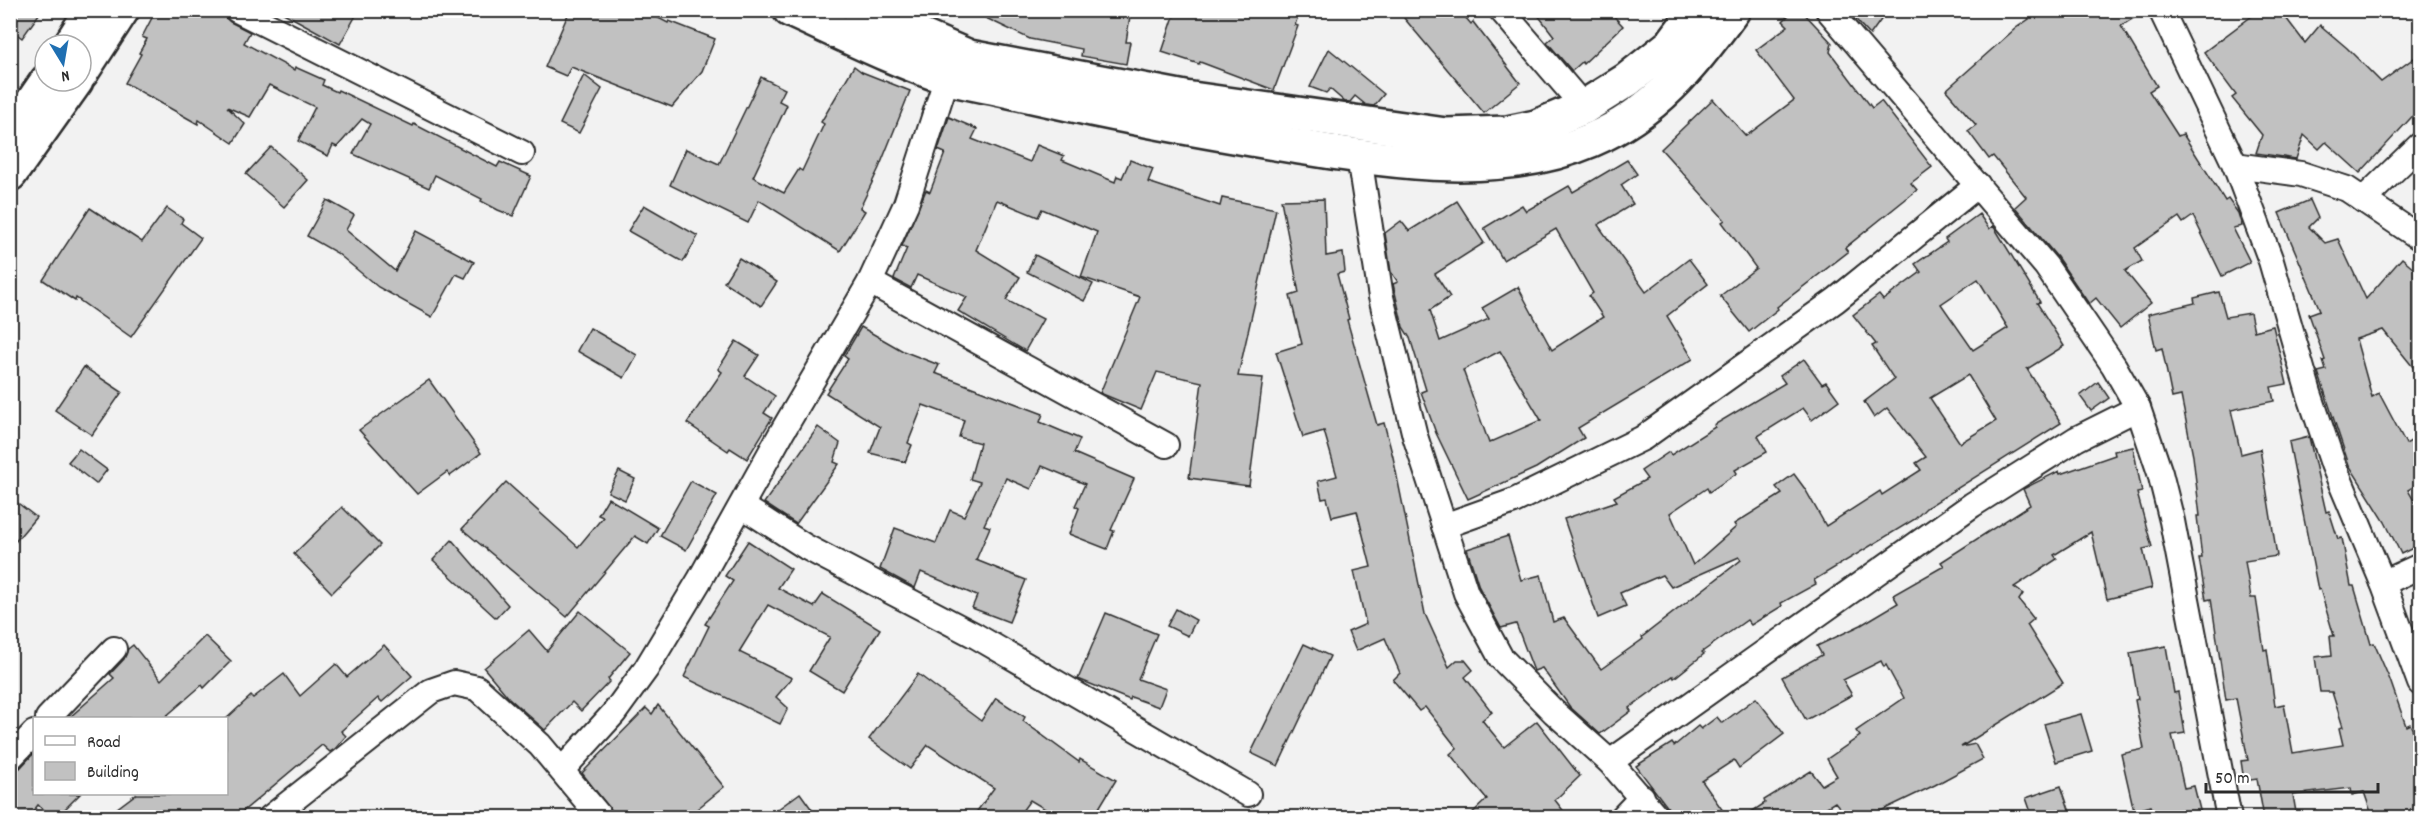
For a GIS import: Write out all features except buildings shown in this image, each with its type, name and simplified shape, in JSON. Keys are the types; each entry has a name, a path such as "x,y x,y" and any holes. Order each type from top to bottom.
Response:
{"main road":[{"path":"78,33 92,10"},
{"path":"93,55 122,10"},
{"path":"790,10 886,54 947,77 1184,129 1277,143 1317,134 1446,135 1506,133 1536,127 1584,107 1627,80 1671,45 1697,10"},
{"path":"860,10 969,57 1185,98 1277,110 1359,157 1439,163 1515,162 1590,141 1644,110 1672,86 1696,61 1733,10"},
{"path":"10,135 39,93"},
{"path":"10,174 67,93"}],"street":[{"path":"237,10 522,153"},
{"path":"1501,10 1584,107"},
{"path":"1828,10 2046,266 2114,366 2138,408 2160,473 2172,521 2229,818"},
{"path":"2161,10 2235,165 2271,261 2309,393 2333,464 2383,583 2421,683"},
{"path":"561,770 614,713 646,669 870,282 906,204 947,77"},
{"path":"2363,200 2421,145"},
{"path":"1359,157 1381,297 1415,436 1466,593 1501,658 1554,712 1610,762 1658,818"},
{"path":"2235,165 2301,174 2347,189 2421,238"},
{"path":"1444,525 1514,501 1643,438 1836,300 1978,185"},
{"path":"870,282 1166,445"},
{"path":"1610,762 1972,505 2076,439 2138,408"},
{"path":"742,506 806,547 976,636 1248,794"},
{"path":"2383,583 2421,566"},
{"path":"49,717 114,649"},
{"path":"270,818 431,690 454,683 477,688 540,745 601,818"},
{"path":"10,758 33,734"},
{"path":"1622,818 1642,797"}]}
